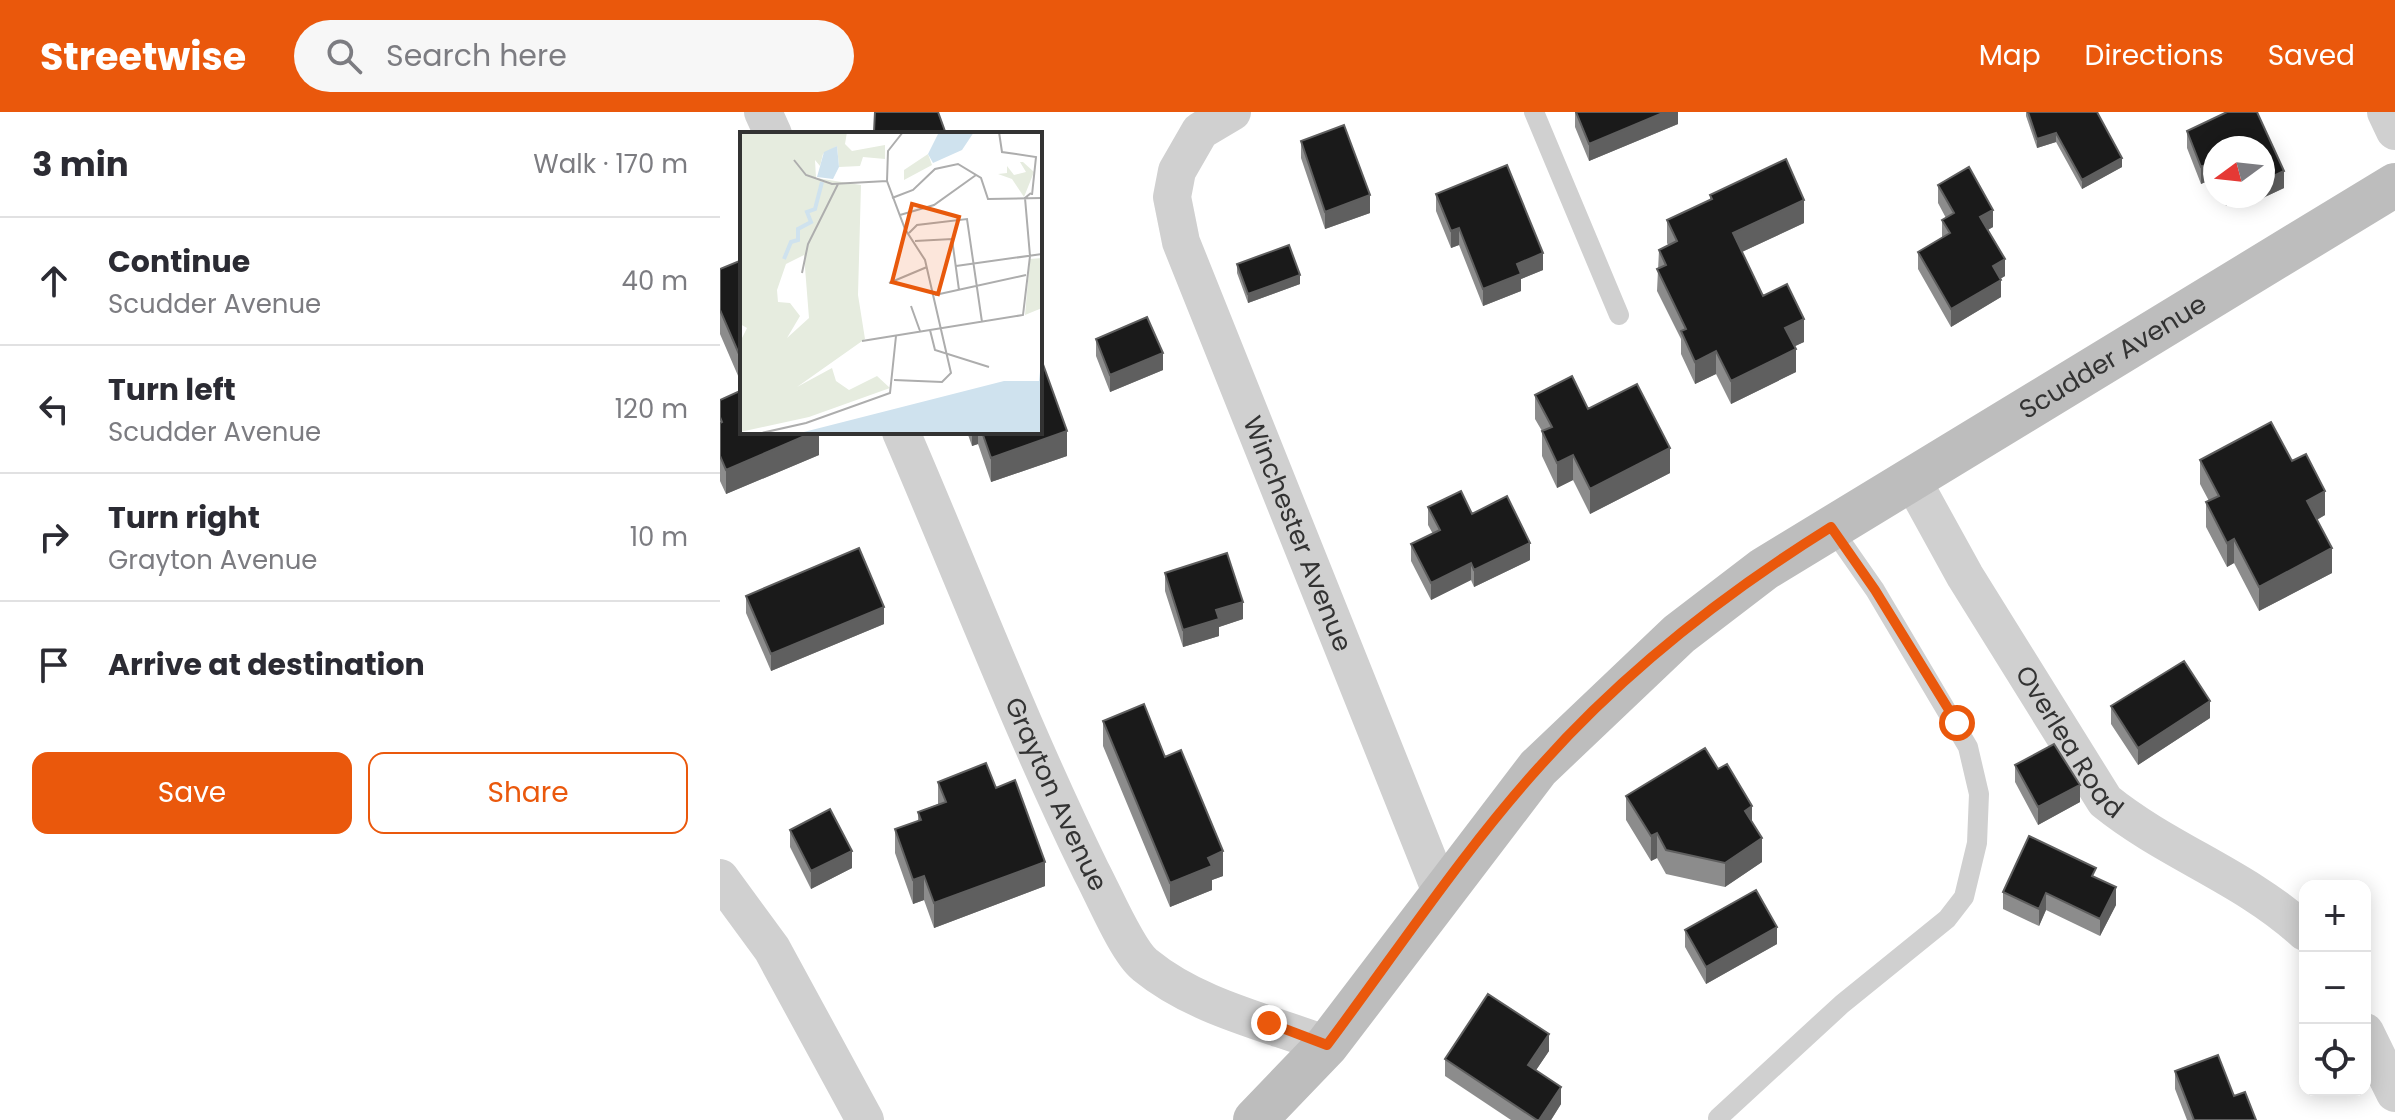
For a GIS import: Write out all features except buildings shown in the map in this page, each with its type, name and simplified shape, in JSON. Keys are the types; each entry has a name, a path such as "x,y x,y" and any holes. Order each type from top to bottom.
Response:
{"street":[{"path":"763,112 772,132"},
{"name":"Winchester Avenue","path":"1232,112 1200,131 1177,171 1172,197 1181,242 1441,892"},
{"path":"2386,112 2395,131"},
{"name":"Scudder Avenue","path":"1255,1120 1280,1099 1327,1045 1441,892 1563,741 1679,634 1764,569 2395,185"},
{"name":"Grayton Avenue","path":"902,434 1072,831 1112,912 1142,963 1181,988 1229,1011 1327,1045"},
{"name":"Overlea Road","path":"1911,478 1965,576 2105,801 2132,823 2244,884 2277,906 2299,926"},
{"path":"720,878 772,949 865,1120"},
{"path":"2371,1044 2395,1093"}],"lane":[{"path":"1534,112 1619,315"},
{"path":"1718,1118 1842,1004 1938,927 1964,897 1977,843 1979,794 1968,747 1957,723 1875,590 1831,527"}],"route":[{"path":"1269,1023 1327,1045 1441,892 1538,768 1563,741 1679,634 1764,569 1831,527 1875,590 1957,723"}]}
